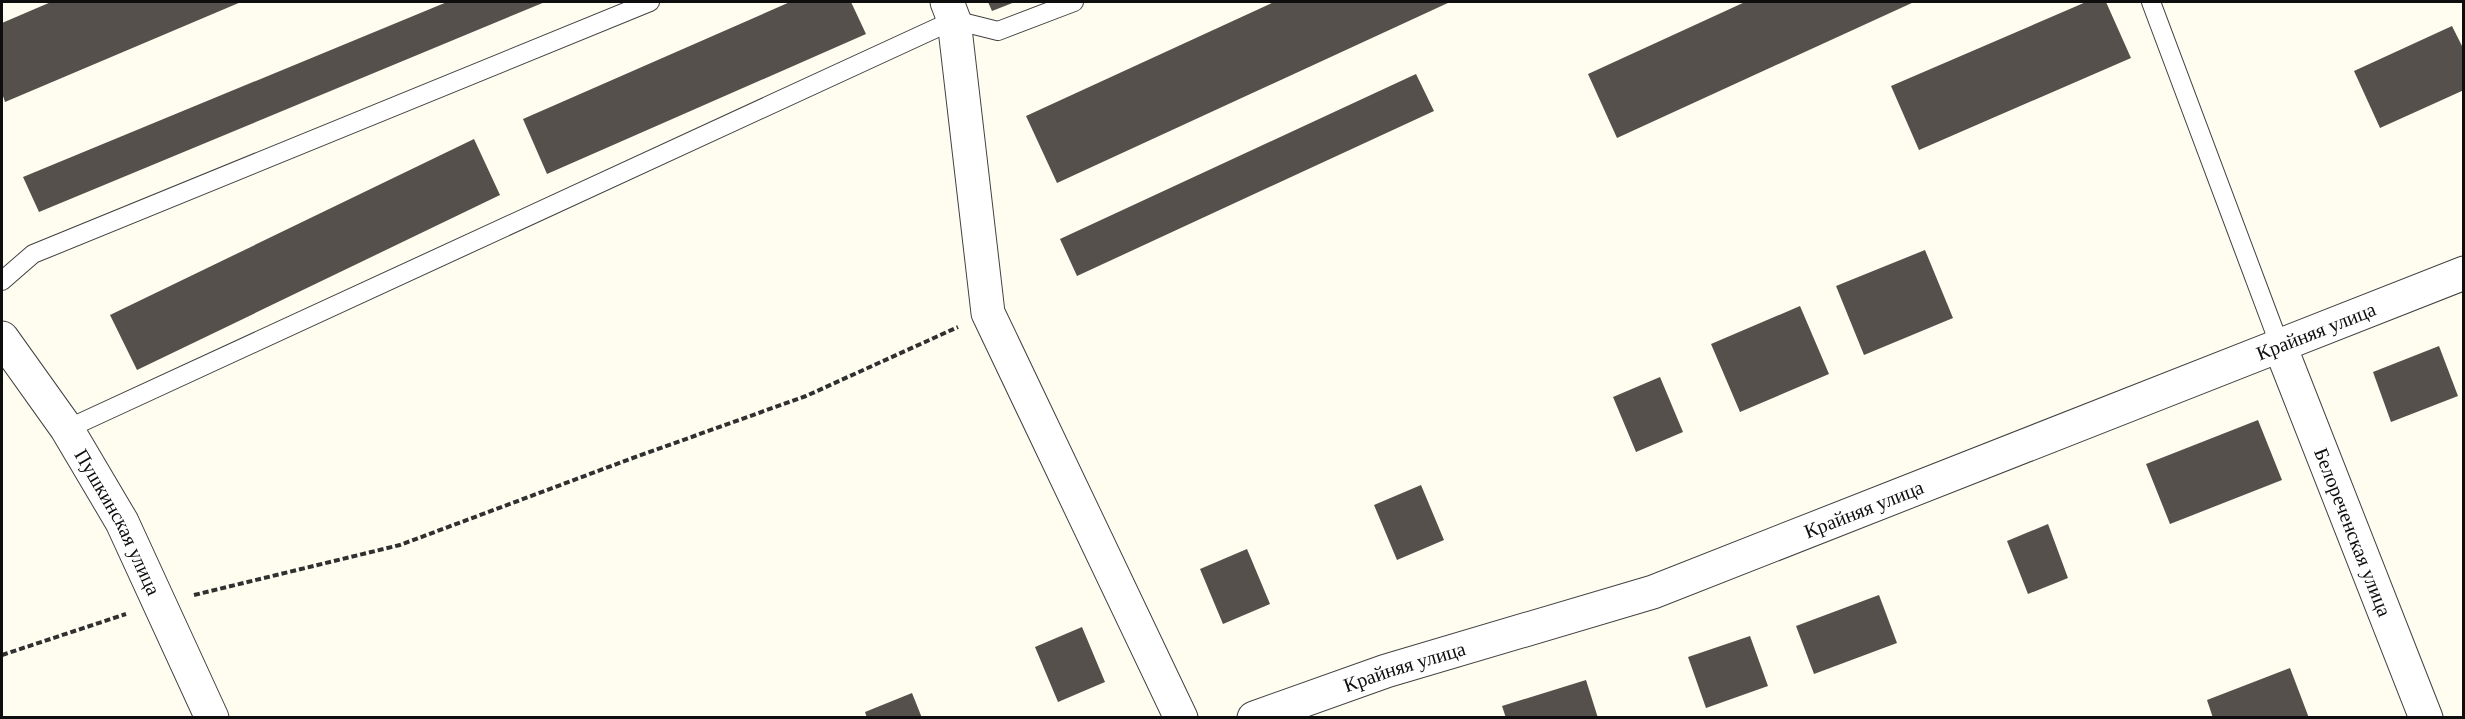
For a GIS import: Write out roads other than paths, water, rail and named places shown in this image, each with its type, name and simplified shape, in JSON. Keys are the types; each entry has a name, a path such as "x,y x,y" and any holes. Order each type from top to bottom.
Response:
{"street":[{"path":"951,11 988,313 1181,717"},
{"name":"Крайняя улица","path":"1254,717 1386,671 1653,592 2463,273"},
{"name":"Пушкинская улица","path":"2,338 67,429 122,522 212,717"},
{"name":"Белореченская улица","path":"2280,346 2426,717"}],"lane":[{"path":"2,281 33,254 650,2"},
{"path":"67,429 951,11 998,31 1074,2"},
{"path":"2151,2 2280,346"}]}
